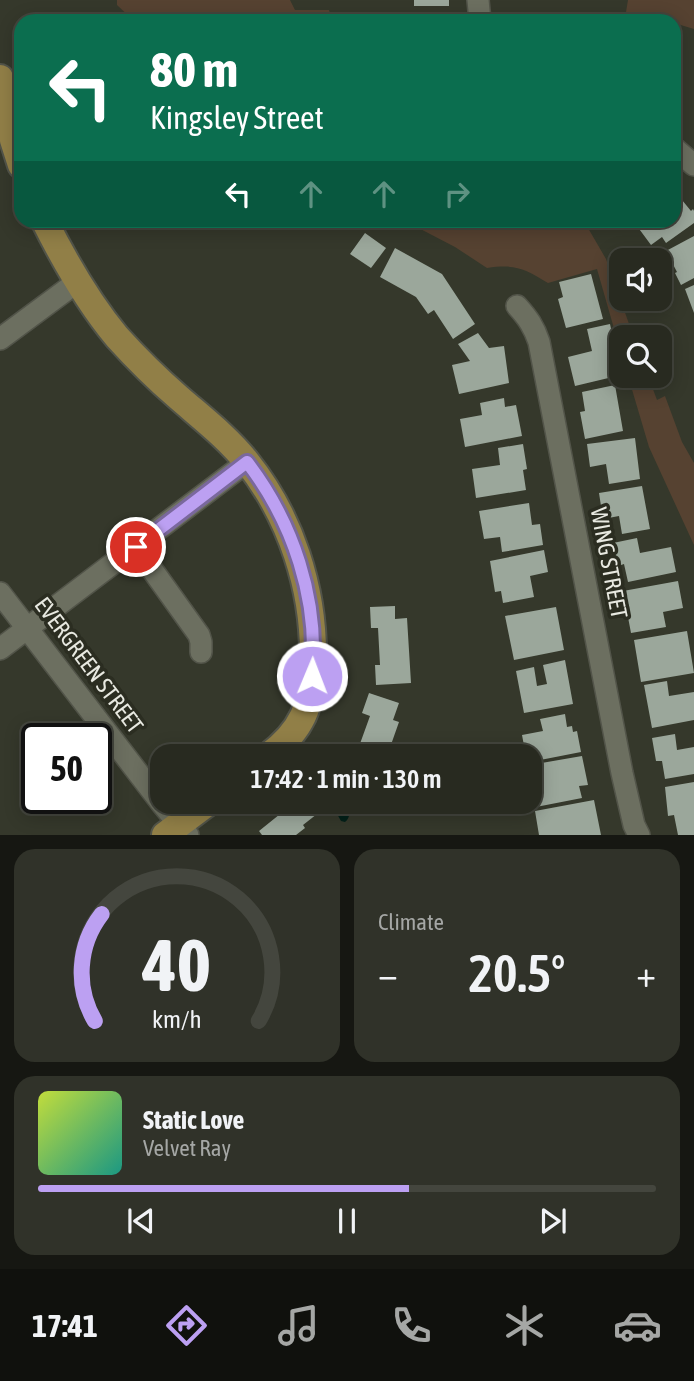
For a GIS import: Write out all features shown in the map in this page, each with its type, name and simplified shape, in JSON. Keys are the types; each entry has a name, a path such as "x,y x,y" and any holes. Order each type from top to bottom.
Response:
{"main road":[{"path":"0,78 14,143"},
{"path":"48,228 77,282 124,344 175,395 222,434 247,462 271,496 283,519 309,601 313,640 312,680 307,704 298,725 281,744"},
{"path":"177,831 196,814"}],"street":[{"path":"0,339 77,282"},
{"name":"WING STREET","path":"517,306 529,319 539,342 622,773 634,825 639,835"},
{"path":"0,649 247,462"},
{"path":"136,547 199,635 201,652"},
{"name":"EVERGREEN STREET","path":"0,593 177,831"}],"shaded area":[{"path":"117,0 290,0 295,10 329,10 330,14 127,14 117,5"},
{"path":"628,0 694,0 694,29 681,25 681,14 626,12"},
{"path":"418,228 588,228 609,267 609,311 597,269 548,283 519,268 487,268"},
{"path":"609,311 624,311 629,325 613,325"},
{"path":"632,388 652,388 657,400 665,396 682,442 694,463 694,545 649,447"}],"water":[{"path":"337,814 349,814 345,822 341,821"}],"building":[{"path":"414,0 449,0 449,6 414,6"},
{"path":"681,201 691,211 693,209 694,223 666,243 662,237 651,245 638,228 681,228"},
{"path":"365,233 386,248 371,268 350,254"},
{"path":"694,236 694,278 681,285 672,262 672,248"},
{"path":"395,248 442,274 475,324 453,339 434,310 428,314 416,297 380,277"},
{"path":"591,274 603,319 566,328 558,299 563,297 559,282"},
{"path":"694,285 694,313 685,289"},
{"path":"610,324 609,378 575,386 568,357 592,351 587,329"},
{"path":"478,333 489,348 504,346 509,383 459,394 452,365 470,361 458,344"},
{"path":"609,386 616,388 623,431 585,439 580,412 585,411 582,392"},
{"path":"504,398 505,407 516,405 522,436 465,447 460,419 482,415 480,403"},
{"path":"635,438 640,479 609,484 606,464 590,467 587,444"},
{"path":"523,444 527,469 523,470 526,490 476,498 472,469 500,465 498,448"},
{"path":"642,486 650,529 622,534 619,516 603,519 599,493"},
{"path":"529,503 532,525 540,524 543,545 502,552 500,537 484,539 479,511"},
{"path":"637,538 640,553 671,547 676,572 628,582 624,564 618,566 613,543"},
{"path":"544,550 548,572 530,576 534,597 503,603 501,591 495,592 490,561"},
{"path":"678,581 683,608 663,612 666,627 631,633 623,591"},
{"path":"395,606 395,619 407,618 411,683 376,685 375,665 380,665 378,628 371,628 370,607"},
{"path":"556,607 564,650 514,660 505,616"},
{"path":"687,631 694,673 641,682 634,640"},
{"path":"565,660 573,704 524,713 516,671 534,667 537,686 547,684 543,665"},
{"path":"667,681 669,696 694,692 694,720 652,728 644,685"},
{"path":"369,693 399,703 393,720 399,722 391,744 360,744 370,716 362,713"},
{"path":"565,714 567,727 572,726 573,732 577,731 581,752 542,760 542,744 524,744 522,735 543,731 540,719"},
{"path":"675,734 677,750 694,747 694,774 665,779 662,761 656,761 652,738"},
{"path":"582,756 588,785 579,786 582,798 542,806 542,763"},
{"path":"694,782 694,835 678,835 674,815 668,816 665,787"},
{"path":"594,800 601,835 539,835 536,814 542,814 542,810"},
{"path":"280,814 317,814 303,825 305,828 296,835 262,835 259,831"}],"route":[{"path":"136,547 247,462 271,496 283,519 300,566 312,623 312,676"}]}
